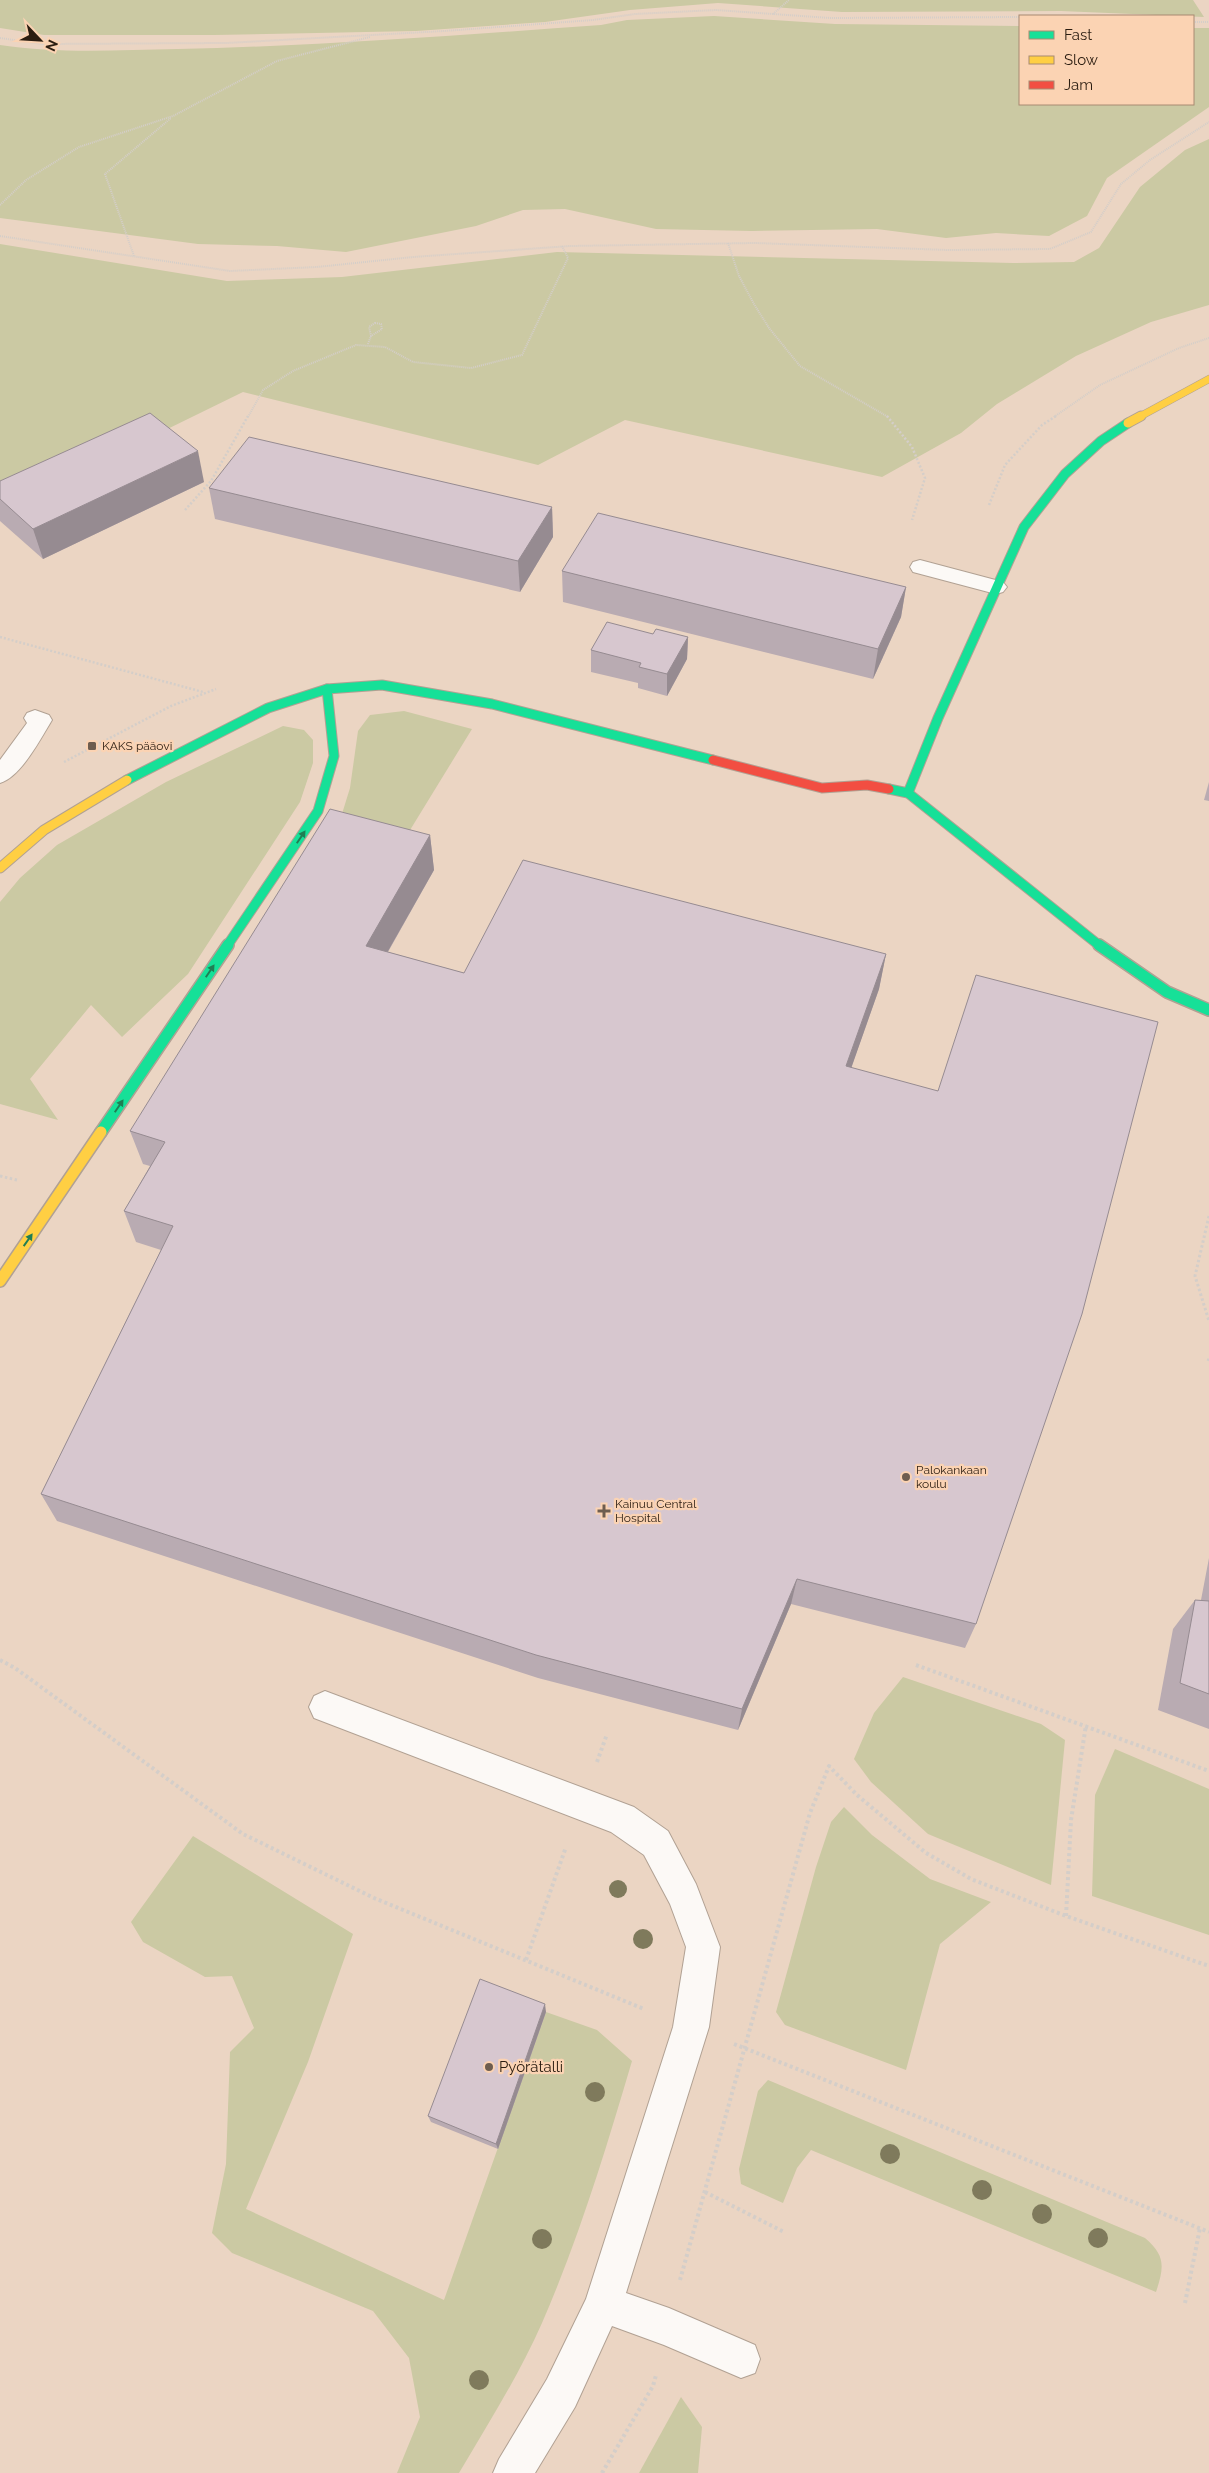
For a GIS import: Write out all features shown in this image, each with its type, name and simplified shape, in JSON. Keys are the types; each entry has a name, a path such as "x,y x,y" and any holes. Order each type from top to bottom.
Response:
{"street":[{"path":"908,793 938,718 1024,528 1065,474 1101,441 1142,414 1209,379"},
{"path":"0,868 20,846 82,805 158,763 268,708 327,689 382,685 492,704 822,788 868,785 908,793 1104,949 1167,992 1209,1010"},
{"path":"0,1280 318,811 334,756 327,689"}],"lane":[{"path":"920,568 996,587"},
{"path":"0,774 18,755 41,720 36,718"},
{"path":"325,1707 622,1818 656,1843 684,1896 703,1947 691,2027 603,2304 562,2393 514,2473"},
{"path":"603,2304 741,2358"}],"path":[{"path":"773,14 788,0"},
{"path":"0,38 42,44 198,43 377,35 584,21 635,14 716,10 830,18 1019,18"},
{"path":"1194,22 1209,22"},
{"path":"0,206 26,180 79,147 173,116 277,60 377,35"},
{"path":"134,256 105,174 173,116"},
{"path":"0,236 230,271 318,267 413,257 562,246 728,243 948,250 1050,249 1091,232 1121,184 1150,160 1209,122"},
{"path":"728,243 739,276 754,304 769,328 800,366 886,414 912,447 925,478 912,520"},
{"path":"186,510 211,482 263,390 293,371 356,345 368,344 385,347 413,362 472,368 522,355 568,258 562,246"},
{"path":"368,344 372,336 382,329 381,324 375,323 369,327 372,336"},
{"path":"0,637 203,692 171,706 72,757 59,766"},
{"path":"1209,1216 1195,1276 1209,1321"},
{"path":"0,1660 15,1668 243,1834 374,1898 745,2049 1209,2232"},
{"path":"916,1665 1209,1771"},
{"path":"1066,1916 1072,1820 1086,1725"},
{"path":"602,2473 653,2386 810,1813 829,1766 857,1796 926,1853 971,1879 1066,1916 1209,1966"},
{"path":"705,2192 784,2232"},
{"path":"1185,2303 1200,2228"}],"shaded area":[{"path":"0,0 1193,0 1204,17 1194,17 1194,15 1061,11 842,12 718,3 630,10 545,22 416,31 214,35 44,35 0,28"},
{"path":"714,16 835,24 1019,26 1019,105 1194,105 1194,28 1209,28 1209,107 1107,178 1087,216 1049,236 996,233 946,238 877,229 752,231 656,229 565,209 523,210 476,226 346,252 277,246 198,244 0,218 0,45 44,50 89,51 284,45 390,40 601,25 627,20"},
{"path":"1209,139 1209,305 1151,322 1076,356 997,404 961,433 882,477 625,420 538,465 243,392 0,511 0,244 227,281 342,277 557,252 1013,263 1074,262 1099,248 1140,187 1185,150"},
{"path":"404,711 472,729 407,835 341,817 350,788 358,731 370,715"},
{"path":"283,726 304,730 313,740 313,763 300,802 188,974 122,1037 91,1005 30,1079 58,1120 0,1104 0,902 20,878 57,845 166,782"},
{"path":"903,1677 1041,1724 1065,1740 1051,1885 928,1834 871,1782 854,1759 874,1713"},
{"path":"1115,1749 1209,1789 1209,1935 1092,1896 1095,1795"},
{"path":"844,1807 872,1835 930,1879 991,1902 940,1944 906,2070 785,2025 776,2012 816,1867 831,1822"},
{"path":"193,1836 353,1934 308,2062 246,2209 444,2300 546,2012 597,2030 632,2061 580,2226 542,2323 492,2418 459,2473 397,2473 420,2417 409,2358 373,2311 232,2253 212,2233 226,2164 230,2052 254,2028 232,1976 205,1977 143,1942 131,1922"},
{"path":"768,2080 1145,2238 1152,2244 1160,2256 1162,2269 1156,2292 811,2150 797,2168 783,2203 741,2184 739,2169 758,2091"},
{"path":"681,2397 702,2427 698,2473 639,2473"}],"building":[{"path":"150,413 198,451 33,529 0,499 0,481"},
{"path":"249,437 552,507 518,561 209,488"},
{"path":"598,513 906,587 878,649 562,571"},
{"path":"607,622 653,634 656,629 688,637 667,674 639,667 641,663 591,650"},
{"path":"330,809 430,835 366,946 464,973 523,860 886,954 846,1066 938,1091 976,975 1158,1022 1082,1314 976,1624 797,1579 742,1709 536,1655 41,1494 173,1226 124,1211 165,1142 130,1131"},
{"path":"1195,1600 1209,1601 1209,1694 1180,1683"},
{"name":"Pyörätalli","path":"480,1979 545,2004 496,2144 428,2116"}],"traffic: fast":[{"path":"908,793 938,718 1024,527 1065,474 1101,441 1128,423"},
{"path":"127,780 268,708 327,689 382,685 492,704 713,760"},
{"path":"101,1132 318,811 334,756 327,689"},
{"path":"889,789 908,793 1104,949 1167,992 1209,1010"}],"traffic: slow":[{"path":"1128,423 1209,379"},
{"path":"0,868 44,830 127,780"},
{"path":"0,1281 101,1132"}],"traffic: jam":[{"path":"713,760 822,788 867,785 889,789"}],"place":[{"name":"KAKS pääovi","path":"92,746"},
{"name":"Palokankaan koulu","path":"906,1477"},
{"name":"Kainuu Central Hospital","path":"604,1511"},
{"name":"Pyörätalli","path":"489,2067"}]}
